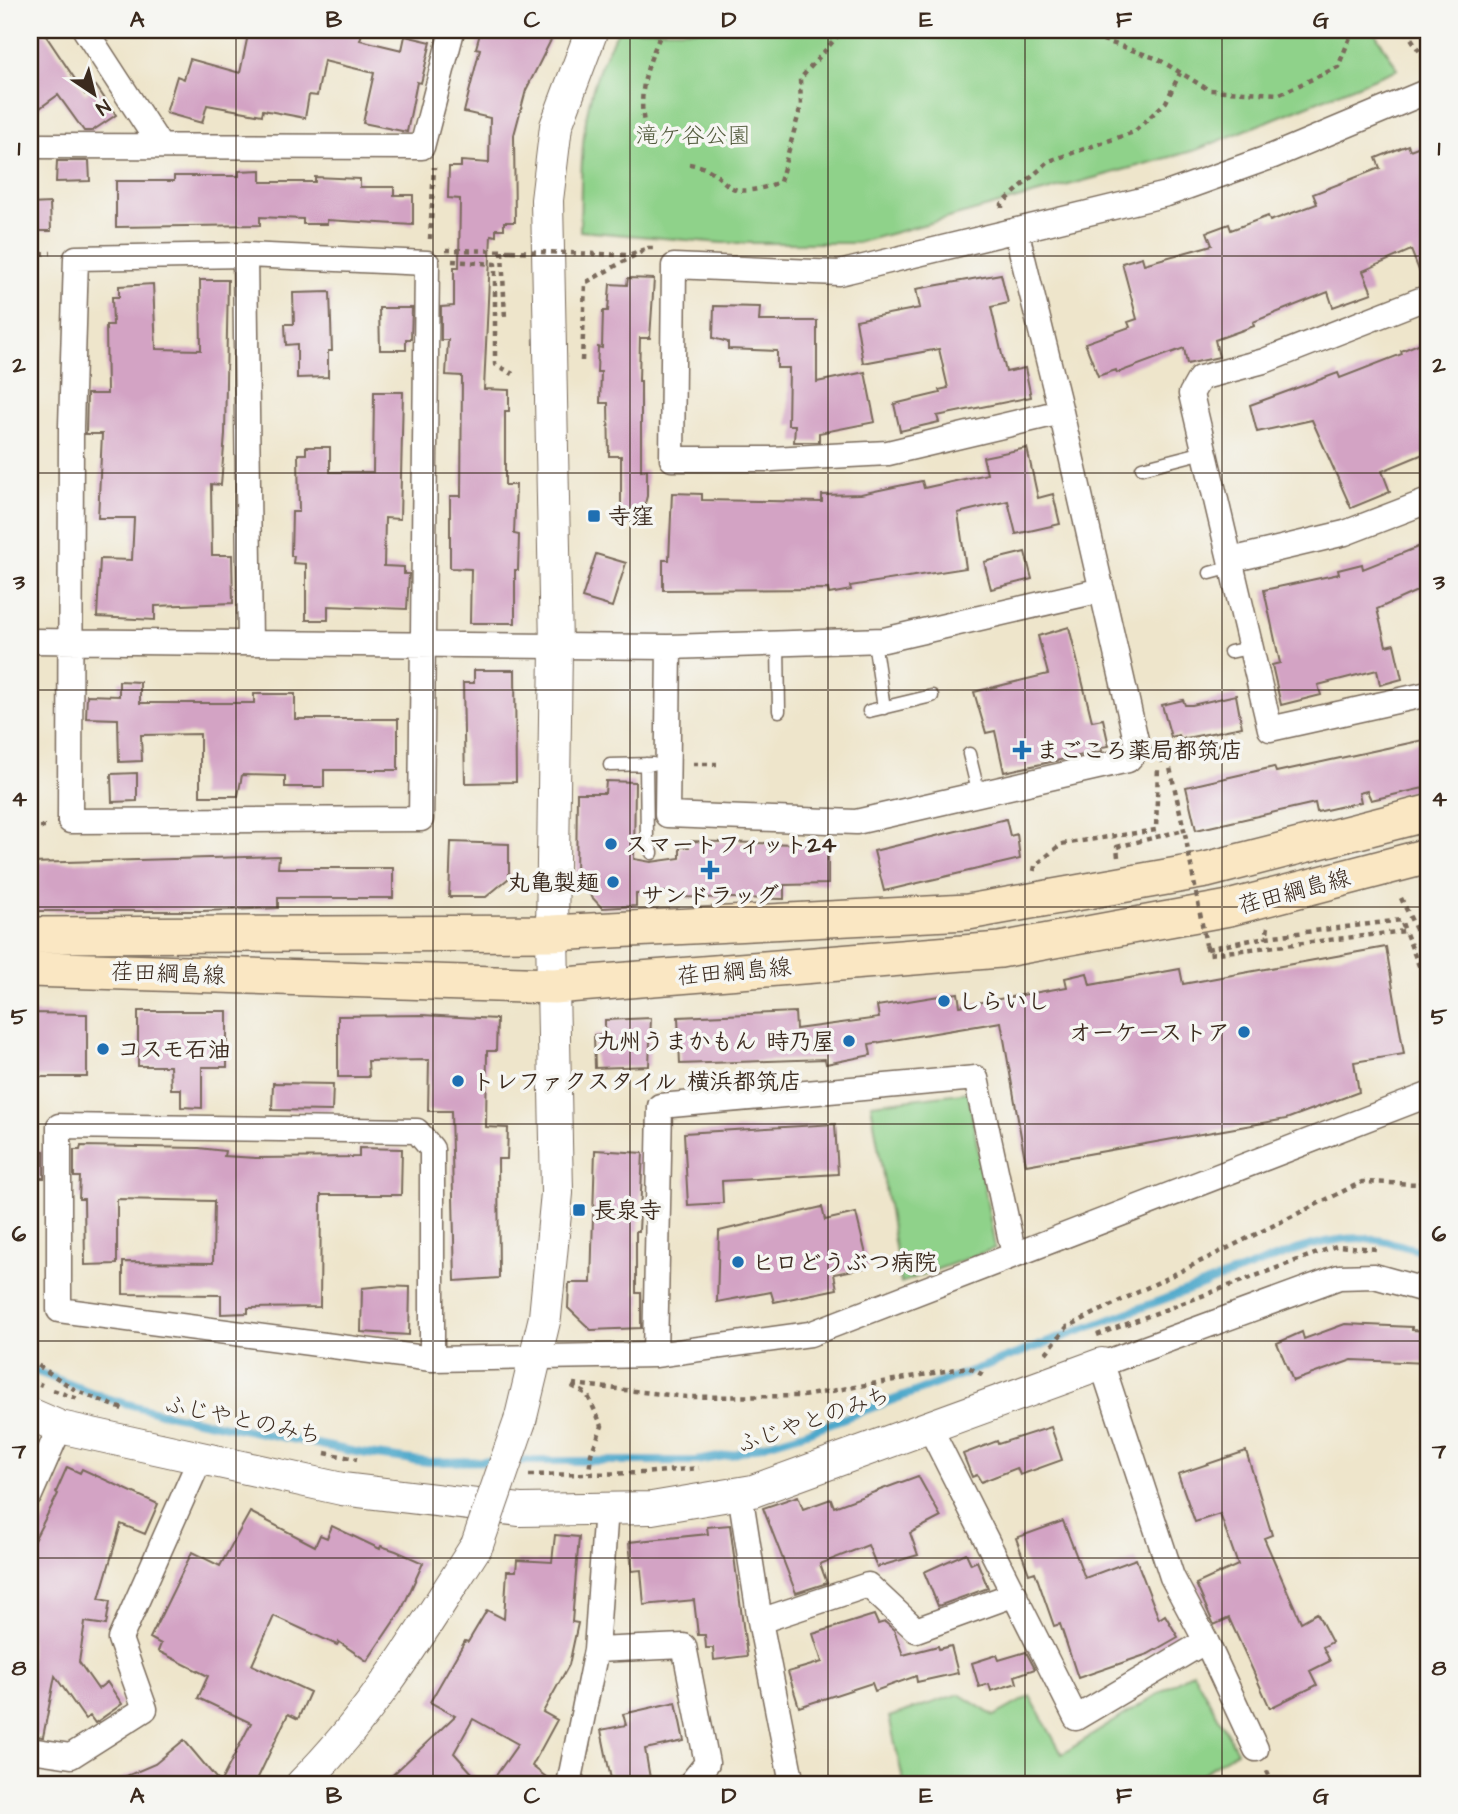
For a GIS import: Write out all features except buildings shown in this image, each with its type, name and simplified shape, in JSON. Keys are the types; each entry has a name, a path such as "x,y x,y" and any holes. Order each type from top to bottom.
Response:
{"main road":[{"name":"荏田綱島線","path":"30,935 552,933 968,912 1206,870 1428,813"},
{"name":"荏田綱島線","path":"30,969 554,986 1000,950 1229,908 1428,856"}],"street":[{"path":"85,30 159,144"},
{"path":"30,146 107,153 159,144 422,147 452,31 449,30"},
{"path":"302,1784 332,1754 391,1680 477,1545 520,1421 545,1317 556,1193 552,933 556,647 547,200 556,126 593,30"},
{"path":"1061,412 888,453 772,459 672,459 674,266 839,273 1009,222 1167,194 1273,156 1428,91"},
{"path":"668,647 657,764 667,815 856,821 979,795 1050,787 1120,766 1138,749 1061,412 1009,222"},
{"path":"245,255 250,643"},
{"path":"245,255 428,256 421,819 70,821 71,426 76,258 245,255"},
{"path":"1428,297 1264,361 1200,378 1191,394 1242,649 1270,729 1428,694"},
{"path":"1224,567 1345,533 1428,501"},
{"path":"30,641 668,647 874,641 1101,590"},
{"path":"655,1354 660,1106 976,1078 1014,1255"},
{"path":"432,1359 432,1149 417,1131 59,1126 59,1310 432,1359 536,1357 655,1354 810,1334 1428,1095"},
{"path":"30,1413 60,1427 342,1489 520,1510 652,1508 740,1493 929,1426 1093,1352 1339,1277 1374,1276 1428,1291"},
{"path":"1093,1352 1172,1577 1256,1749"},
{"path":"929,1426 1076,1718 1206,1642"},
{"path":"30,1495 60,1427"},
{"path":"30,1751 71,1756 145,1709 120,1639 200,1459"},
{"path":"740,1493 760,1621 791,1779"},
{"path":"569,1784 596,1650 606,1508"},
{"path":"760,1621 868,1585 916,1630 1015,1594"},
{"path":"596,1650 684,1646 707,1763 690,1784"}],"lane":[{"path":"1142,468 1204,452"},
{"path":"874,641 884,708"},
{"path":"778,644 779,711"},
{"path":"869,711 932,696"},
{"path":"969,754 979,795"},
{"path":"610,765 657,764 647,840 652,853"}],"path":[{"path":"649,139 642,122 640,102 646,75 663,30"},
{"path":"689,164 702,166 726,187 737,191 757,191 780,182 801,106 800,79 843,30"},
{"path":"1072,30 1158,59 1209,90 1280,94 1338,67 1353,30"},
{"path":"1406,30 1428,65"},
{"path":"1009,222 1002,204 1049,161 1135,132 1166,102 1180,73"},
{"path":"422,147 435,165 428,256 495,264 495,364 513,374"},
{"path":"582,363 585,283 648,248"},
{"path":"511,251 628,255 648,248 662,248"},
{"path":"502,251 505,319"},
{"path":"1120,766 1153,763 1270,729"},
{"path":"1168,758 1209,954 1405,931"},
{"path":"1034,871 1035,866 1061,844 1156,830 1158,761"},
{"path":"1149,831 1151,839"},
{"path":"1117,847 1184,832"},
{"path":"1401,898 1428,954"},
{"path":"1206,947 1401,920 1428,988"},
{"path":"1266,937 1269,927"},
{"path":"1420,1184 1428,1167"},
{"path":"1048,1352 1067,1327 1362,1182 1420,1184 1428,1189"},
{"path":"1093,1352 1336,1246 1384,1251"},
{"path":"1034,1358 1059,1349"},
{"name":"ふじやとのみち","path":"30,1360 77,1391 136,1415 73,1398 30,1380"},
{"path":"589,1471 591,1454 602,1426 587,1394 569,1383 687,1397 803,1396 968,1367 985,1376"},
{"path":"973,1380 997,1371"},
{"name":"ふじやとのみち","path":"321,1452 359,1460"},
{"name":"ふじやとのみち","path":"520,1475 589,1471 644,1474 709,1467"}],"green space":[{"name":"滝ケ谷公園","path":"619,30 1373,30 1398,69 1196,150 857,243 722,243 580,231 582,152 589,103 606,54"},
{"path":"968,1092 995,1248 901,1283 871,1104"},
{"path":"1193,1672 1237,1751 1186,1784 904,1784 889,1717 959,1694 994,1716 1030,1696 1062,1754"}],"waterway":[{"path":"513,1461 696,1461 731,1455 807,1432 1302,1248 1338,1240 1366,1238 1428,1253"},
{"path":"30,1369 106,1398 157,1412 361,1453 428,1462 500,1461"}],"place":[{"name":"寺窪","path":"594,516"},
{"name":"まごころ薬局都筑店","path":"1022,750"},
{"name":"スマートフィット24","path":"611,844"},
{"name":"サンドラッグ","path":"710,870"},
{"name":"丸亀製麺","path":"613,882"},
{"name":"しらいし","path":"944,1001"},
{"name":"オーケーストア","path":"1244,1032"},
{"name":"九州うまかもん 時乃屋","path":"849,1041"},
{"name":"コスモ石油","path":"103,1049"},
{"name":"トレファクスタイル 横浜都筑店","path":"458,1081"},
{"name":"長泉寺","path":"579,1210"},
{"name":"ヒロどうぶつ病院","path":"738,1262"}]}
